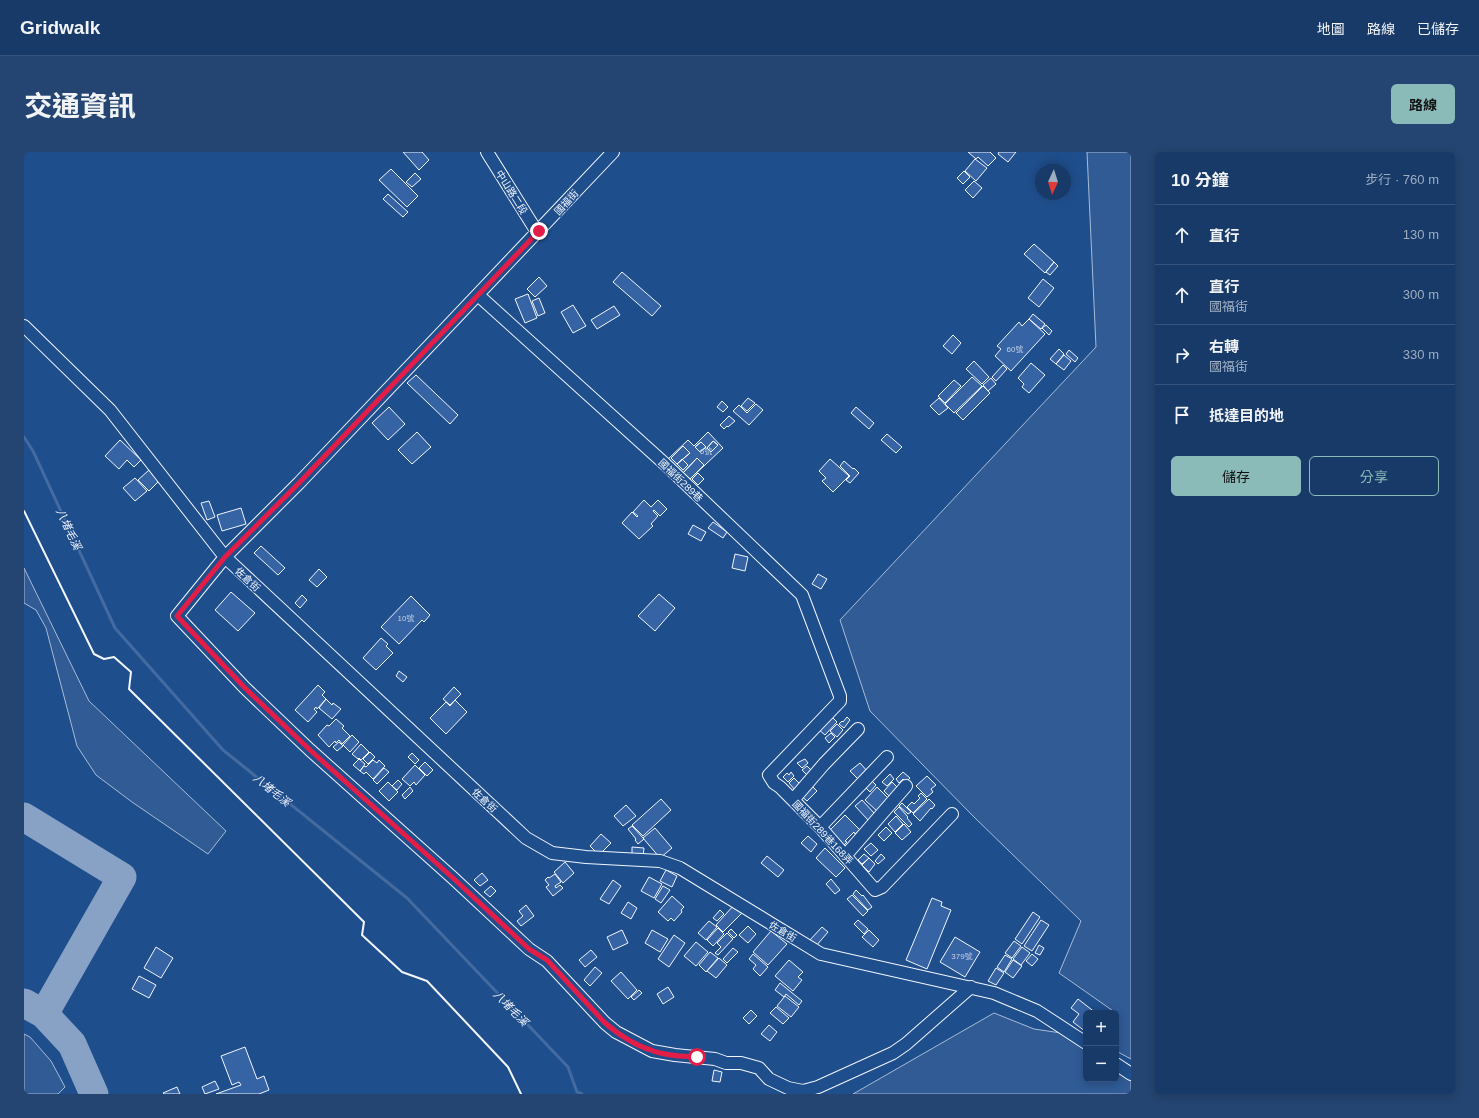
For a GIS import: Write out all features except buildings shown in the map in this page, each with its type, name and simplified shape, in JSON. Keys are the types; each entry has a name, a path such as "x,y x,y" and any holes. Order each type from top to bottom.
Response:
{"street":[{"name":"中山路二段","path":"487,152 537,232"},
{"name":"國福街","path":"613,152 299,483 225,557 177,616 245,688 310,750 453,878 529,949 547,960 605,1023 616,1032 641,1046 652,1051 675,1055 715,1059 726,1063 741,1063 759,1068 769,1079 788,1088 803,1091 818,1087 893,1053 906,1044 971,987"},
{"name":"國福街289巷","path":"478,295 665,464 802,596 840,696"},
{"name":"佐倉街","path":"24,326 110,410 225,557 526,838 552,853 660,862 680,868 821,954 994,993 1037,1011 1083,1041"},
{"name":"國福街289巷168弄","path":"840,696 840,702 769,775 774,783 820,828 875,890 882,886 952,814"},
{"path":"793,800 824,764 858,730"},
{"path":"820,828 887,757"},
{"path":"845,856 906,786"},
{"path":"1119,1066 1131,1074"}],"shaded area":[{"path":"1087,152 1131,152 1131,1059 1119,1053 1119,1010 1112,1010 1059,973 1081,921 974,817 870,711 840,620 1096,347"},
{"path":"24,568 89,701 226,831 208,854 132,802 96,775 77,746 46,628 36,610 24,603"},
{"path":"994,1013 1034,1029 1068,1034 1083,1045 1083,1082 1119,1082 1119,1070 1131,1078 1131,1094 853,1094"},
{"path":"24,1034 30,1037 51,1061 65,1087 58,1094 24,1094"}],"waterway":[{"name":"八堵毛溪","path":"24,437 33,451 115,628 223,750 407,898 568,1067 577,1092 582,1094"}],"taxiway":[{"path":"24,817 122,877 44,1014"},
{"path":"24,1003 44,1014 72,1044 94,1094"}],"wall":[{"path":"24,511 94,654 104,659 114,657 131,672 129,689 364,922 362,935 402,972 427,981 508,1067 521,1094"}],"route":[{"path":"539,231 299,483 225,557 177,616 245,688 310,750 453,878 529,949 547,960 605,1023 616,1032 652,1051 697,1057"}]}
